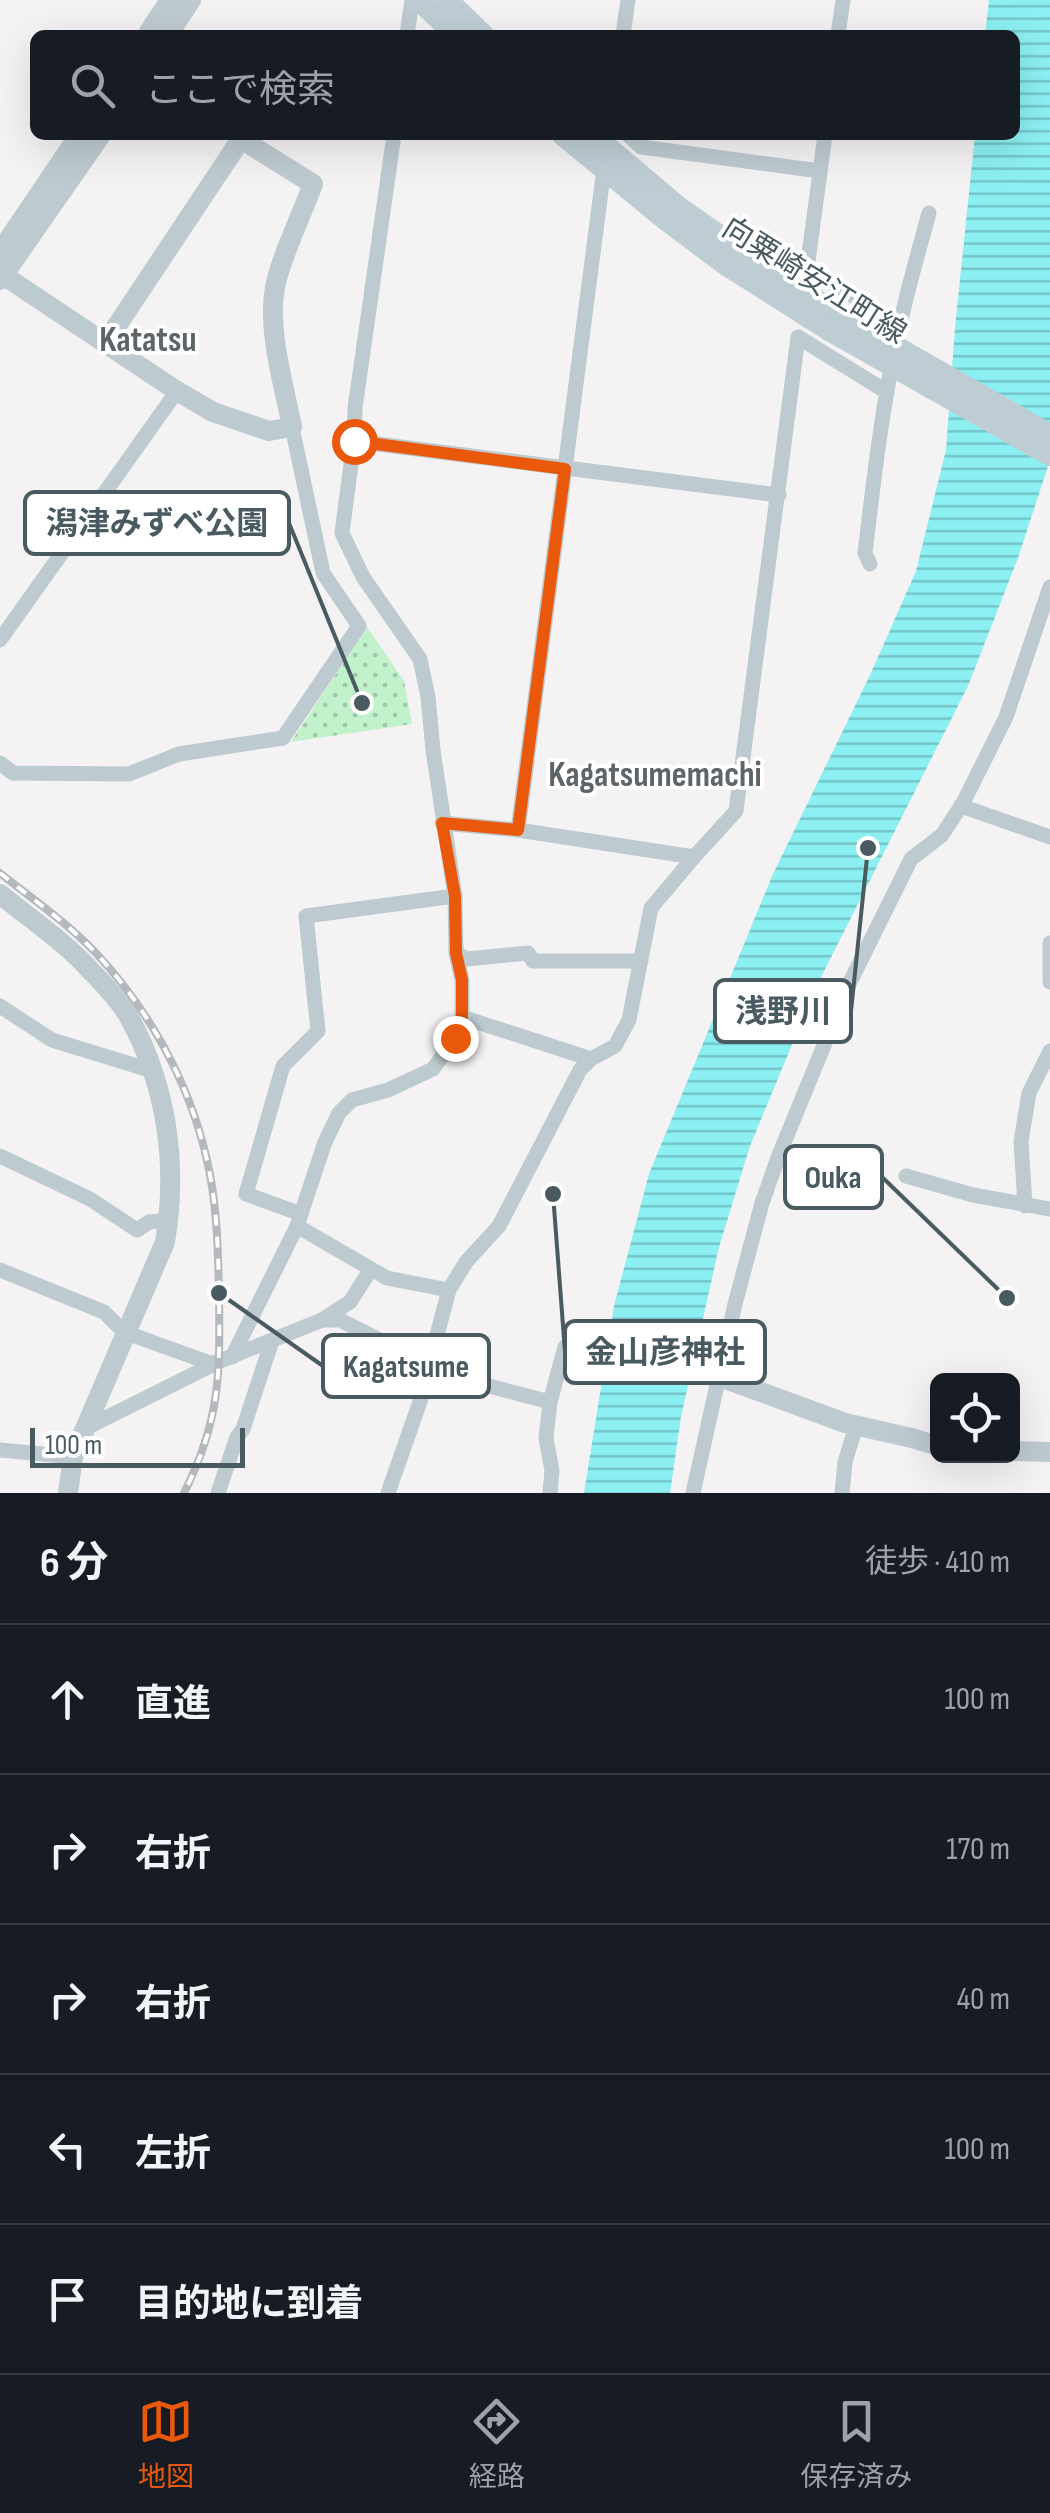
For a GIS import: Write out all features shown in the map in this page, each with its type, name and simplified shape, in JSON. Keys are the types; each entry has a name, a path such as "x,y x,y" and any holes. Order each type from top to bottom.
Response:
{"main road":[{"path":"415,0 450,30"},
{"path":"447,0 478,30"},
{"name":"向粟崎安江町線","path":"608,144 678,207 792,285 834,322 1050,455"},
{"name":"向粟崎安江町線","path":"834,322 1050,435"}],"street":[{"path":"149,30 170,0"},
{"path":"171,30 192,0"},
{"path":"408,30 415,0"},
{"path":"624,30 628,0"},
{"path":"839,30 843,0"},
{"path":"0,252 76,140"},
{"path":"97,140 1,276 213,412 269,431 292,428"},
{"path":"106,342 240,140"},
{"path":"0,763 14,773 130,774 179,754 282,738 359,626 323,573 274,326 276,284 313,184 243,140"},
{"path":"226,1359 299,1220 339,1113 352,1100 388,1090 433,1068 455,1038 462,1017 455,896 420,659 363,576 342,534 355,408 393,140"},
{"path":"824,140 806,269 900,324"},
{"path":"518,830 608,144 820,171"},
{"path":"870,564 865,553 886,392 929,213"},
{"path":"388,1493 430,1373 449,1290 466,1262 499,1226 580,1070 615,1046 630,1020 651,908 736,810 798,336 886,392"},
{"path":"0,640 177,391"},
{"path":"354,441 778,495"},
{"path":"693,1493 715,1377 778,1155 850,982 911,859 942,836 1006,716 1050,587"},
{"path":"960,806 1050,837"},
{"path":"442,823 694,856"},
{"path":"0,894 87,966 128,1014 153,1071 167,1126 171,1171 165,1242 73,1457 68,1493"},
{"path":"449,1290 387,1278 299,1220 246,1194 283,1066 318,1031 306,916 455,896"},
{"path":"1050,944 1050,996"},
{"path":"456,953 467,959 528,954 533,960 641,961"},
{"path":"0,1006 52,1040 153,1071"},
{"path":"462,1017 592,1059"},
{"path":"1025,1206 1021,1141 1029,1093 1050,1051"},
{"path":"0,1156 90,1199 138,1230 150,1222 168,1220"},
{"path":"906,1176 973,1195 1050,1209"},
{"path":"84,1429 226,1359 322,1320 350,1302 371,1269"},
{"path":"0,1270 104,1312 124,1332 210,1362 226,1359"},
{"path":"322,1320 340,1320 477,1384 550,1402"},
{"path":"218,1493 272,1341"},
{"path":"550,1493 552,1472 546,1438 550,1402 565,1347 715,1377 856,1426 930,1444"},
{"path":"842,1493 844,1462 856,1426"},
{"path":"0,1450 73,1457"},
{"path":"1020,1451 1050,1452"}],"green space":[{"path":"367,627 404,681 412,724 291,742"}],"water":[{"path":"989,0 1050,0 1050,460 1018,558 968,686 816,987 750,1146 719,1247 681,1417 670,1493 584,1493 614,1306 649,1174 773,874 916,571 946,450 974,140 1020,140 1020,30 986,30"}],"railway":[{"path":"0,873 83,940 132,996 164,1046 198,1128 215,1207 219,1348 212,1418 184,1493"}],"place":[{"name":"潟津みずべ公園","path":"362,703"},
{"name":"浅野川","path":"868,848"},
{"name":"金山彦神社","path":"553,1194"},
{"name":"Kagatsume","path":"219,1293"},
{"name":"Ouka","path":"1007,1298"}],"district":[{"name":"Katatsu","path":"148,340"},
{"name":"Kagatsumemachi","path":"655,775"}],"route":[{"path":"354,441 565,469 518,830 442,823 455,896 456,953 462,980 462,1017 455,1038"}]}
